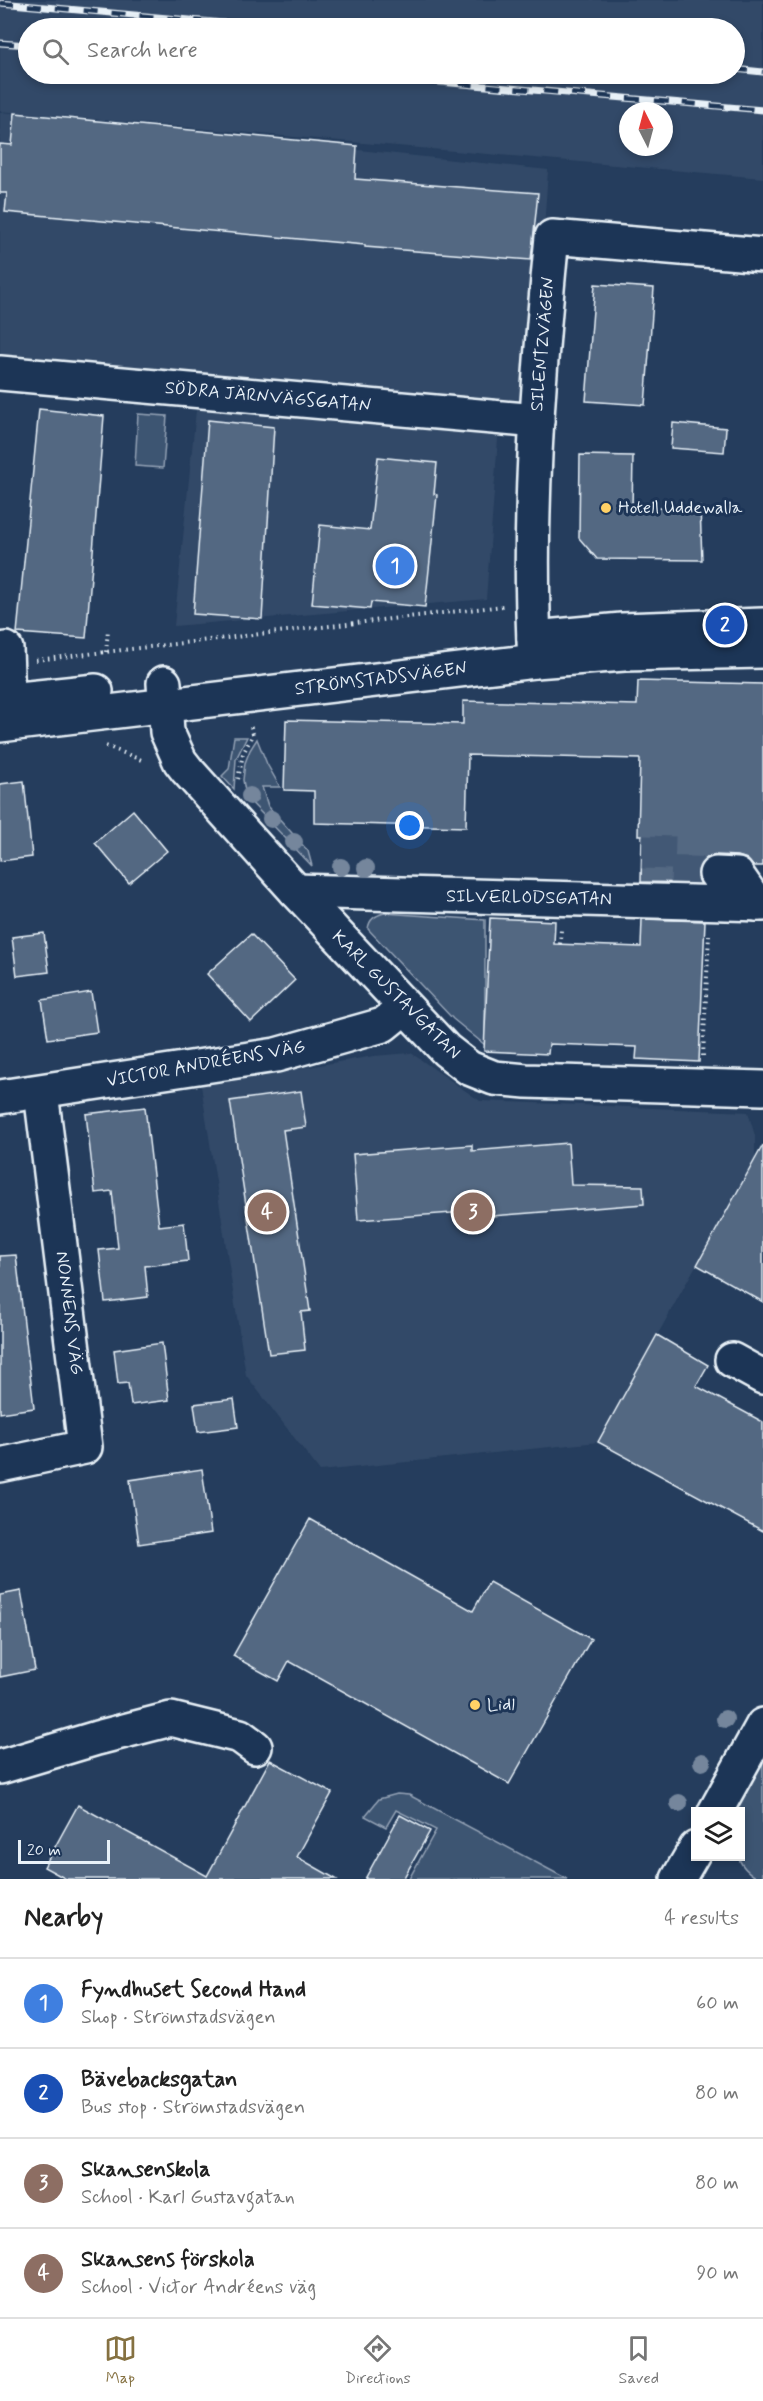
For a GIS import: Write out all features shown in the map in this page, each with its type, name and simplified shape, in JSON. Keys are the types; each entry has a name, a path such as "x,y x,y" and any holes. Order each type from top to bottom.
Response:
{"street":[{"name":"SILENTZVÄGEN","path":"534,650 531,602 537,421 552,237 763,255"},
{"name":"SÖDRA JÄRNVÄGSGATAN","path":"20,384 127,399 537,421"},
{"name":"STRÖMSTADSVÄGEN","path":"3,709 165,693 534,650 622,630 763,625"},
{"name":"STRÖMSTADSVÄGEN","path":"534,650 633,653 763,651"},
{"path":"3,709 5,657"},
{"name":"KARL GUSTAVGATAN","path":"165,693 166,732 180,761 404,1008 446,1050 469,1068 494,1078 526,1081 763,1088"},
{"path":"716,874 737,875 760,904"},
{"name":"SILVERLODSGATAN","path":"296,891 493,886 600,889 760,904"},
{"name":"VICTOR ANDRÉENS VÄG","path":"0,1097 276,1055 383,1025 404,1008"},
{"name":"NONNENS VÄG","path":"0,1465 85,1447 41,1092"},
{"path":"732,1360 763,1377"},
{"path":"0,1767 97,1737 171,1719 240,1736 255,1747"},
{"path":"719,1807 763,1725"},
{"path":"681,1878 691,1858"}],"path":[{"path":"5,657 106,652 531,602"},
{"path":"106,652 108,630"},
{"path":"238,789 240,762 254,734 250,722"},
{"path":"703,1066 709,927"}],"shaded area":[{"path":"0,0 763,0 763,178 0,111"},
{"path":"0,112 548,170 531,416 0,369"},
{"path":"197,401 499,425 486,599 174,626"},
{"path":"138,414 167,416 163,468 135,466"},
{"path":"234,737 247,737 236,759 234,789 222,776 229,769"},
{"path":"257,739 280,787 262,787 268,806 308,851 312,866 246,797 243,780 245,763"},
{"path":"384,913 485,920 485,1045 453,1019 368,929 373,918"},
{"path":"411,1053 480,1101 748,1112 755,1136 755,1159 598,1442 320,1471 246,1375 201,1085 374,1056"},
{"path":"763,1759 763,1879 752,1875 740,1861 745,1861 745,1807 738,1807"},
{"path":"397,1794 409,1795 567,1879 409,1879 436,1830 396,1810 386,1827 365,1816 379,1799"}],"building":[{"path":"15,113 357,146 355,179 538,193 531,260 365,247 365,245 5,212 7,193 0,193 0,144 12,145"},
{"path":"595,284 654,288 645,405 586,401"},
{"path":"39,409 104,416 86,638 17,633"},
{"path":"208,420 274,427 262,619 193,614"},
{"path":"673,423 726,428 724,452 671,448"},
{"name":"Hotell Uddewalla","path":"580,455 633,456 632,509 700,507 702,560 597,559 579,538"},
{"path":"378,457 437,463 434,494 437,495 425,607 371,602 370,609 312,604 320,525 370,530"},
{"path":"638,681 763,684 763,866 753,866 747,859 738,856 716,855 700,864 697,874 700,883 641,882 642,835 638,835 640,759 468,755 466,827 314,823 314,791 284,790 286,720 463,724 463,701 637,705"},
{"path":"24,781 32,857 0,861 0,784"},
{"path":"133,810 167,851 129,883 95,843"},
{"path":"490,918 555,921 554,944 641,947 642,919 705,921 699,1062 636,1059 637,1047 549,1044 548,1054 484,1051"},
{"path":"44,933 49,972 17,976 12,937"},
{"path":"251,934 295,980 251,1022 207,974"},
{"path":"91,992 97,1032 48,1039 42,1000"},
{"path":"301,1091 306,1127 283,1130 310,1311 301,1312 305,1350 269,1354 230,1101"},
{"path":"145,1107 159,1226 184,1223 188,1261 145,1266 148,1297 105,1302 99,1250 118,1248 112,1191 95,1193 86,1114"},
{"path":"568,1143 571,1185 643,1186 644,1204 479,1217 479,1211 358,1220 353,1154 472,1145 472,1151"},
{"path":"763,1145 763,1302 697,1265"},
{"path":"16,1255 34,1408 0,1413 0,1256"},
{"path":"657,1335 708,1365 696,1386 763,1422 763,1531 598,1442"},
{"path":"162,1343 169,1400 131,1405 128,1383 118,1384 114,1350"},
{"path":"234,1399 238,1427 198,1432 194,1404"},
{"path":"202,1469 211,1533 139,1544 130,1480"},
{"path":"310,1519 473,1611 489,1582 591,1639 509,1784 289,1661 278,1681 233,1656"},
{"path":"21,1591 35,1670 0,1677 0,1595"},
{"path":"270,1760 332,1793 297,1857 336,1879 66,1879 44,1867 78,1805 207,1876"},
{"path":"400,1815 430,1831 403,1879 365,1879"}],"tunnel":[{"path":"659,836 658,872 716,874"}],"railway":[{"path":"0,3 167,18"},
{"path":"0,43 18,44"},
{"path":"745,70 763,72"},
{"path":"463,84 763,110"}],"place":[{"name":"Hotell Uddewalla","path":"606,508"},
{"name":"Fyndhuset Second Hand","path":"395,566"},
{"name":"Bävebacksgatan","path":"725,625"},
{"name":"Skansens förskola","path":"267,1212"},
{"name":"Skansenskola","path":"473,1212"},
{"name":"Lidl","path":"475,1705"}]}
